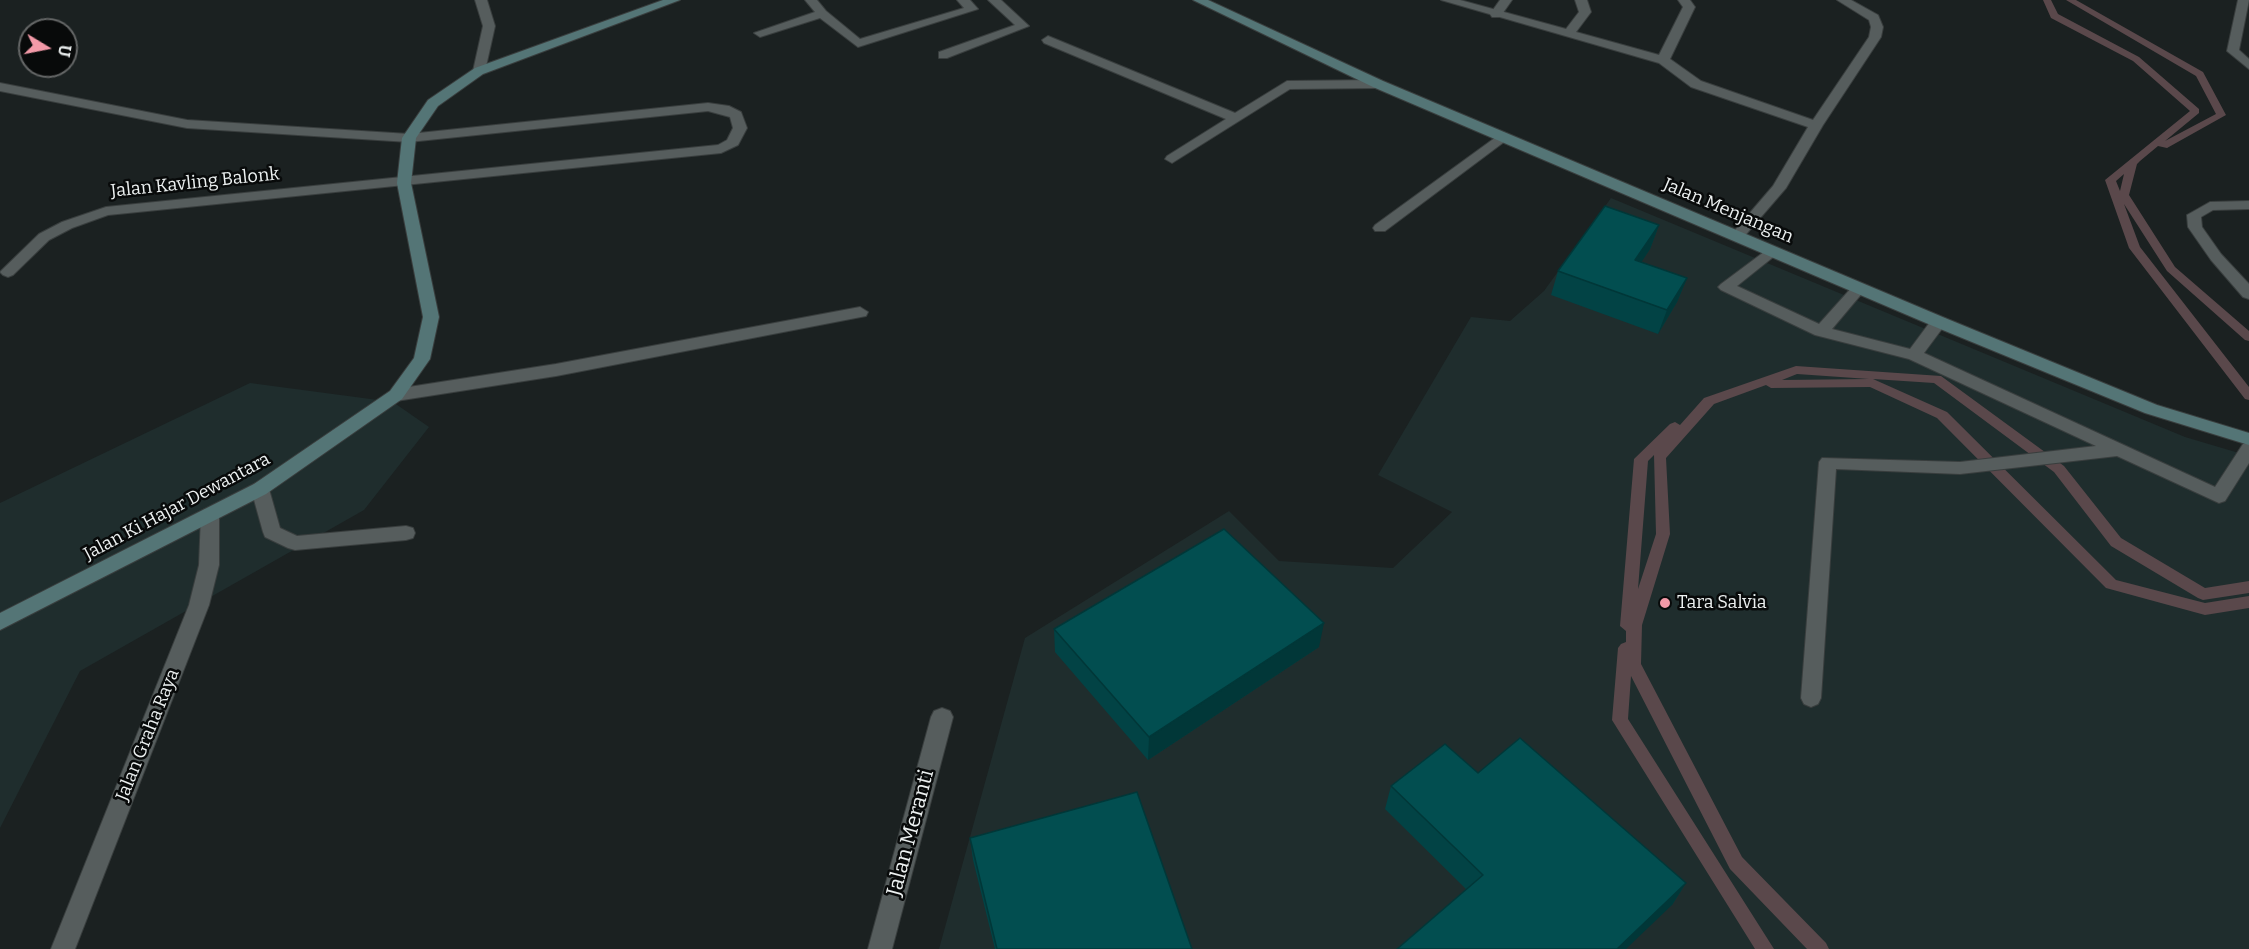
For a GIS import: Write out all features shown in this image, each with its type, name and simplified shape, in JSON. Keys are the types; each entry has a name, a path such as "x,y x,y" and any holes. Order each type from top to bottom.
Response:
{"main road":[{"name":"Jalan Ki Hajar Dewantara","path":"0,622 260,489 396,395 422,359 431,317 404,183 409,138 433,103 479,71 674,0"},
{"name":"Jalan Menjangan","path":"1199,0 1378,84 1939,322 2151,409 2249,440"}],"street":[{"path":"479,71 489,26 481,0"},
{"path":"811,0 822,14 858,43 972,9 963,0"},
{"path":"943,55 1023,26 994,0"},
{"path":"1447,0 1663,60 1696,84 1815,125"},
{"path":"1496,14 1506,0"},
{"path":"1569,34 1585,12 1581,0"},
{"path":"1663,60 1689,7 1684,0"},
{"path":"1737,236 1779,188 1815,125 1875,37 1877,27 1874,18 1845,0"},
{"path":"2244,0 2233,51 2249,65"},
{"path":"760,33 822,14"},
{"path":"1048,40 1236,118"},
{"path":"1172,159 1287,85 1378,84"},
{"path":"0,87 187,124 409,138"},
{"name":"Jalan Kavling Balonk","path":"8,272 44,237 67,225 106,211 404,183 721,149 733,142 740,128 736,115 724,109 708,107 409,138"},
{"path":"1380,228 1503,136"},
{"path":"2249,205 2210,206 2194,215 2195,227 2249,294"},
{"path":"1772,251 1726,287 1821,332 1914,355 2219,496 2249,448"},
{"path":"1821,332 1859,288"},
{"path":"396,395 556,370 860,312"},
{"path":"1914,355 1939,322"},
{"path":"1811,698 1828,462 1960,468 2120,450"},
{"path":"260,489 272,532 295,543 406,533"},
{"name":"Jalan Graha Raya","path":"63,949 199,605 208,565 210,515"},
{"name":"Jalan Meranti","path":"880,949 942,717"}],"shaded area":[{"name":"Tara Salvia","path":"1611,198 2185,437 2249,456 2249,949 939,949 1025,638 1229,511 1279,561 1393,568 1452,512 1378,475 1471,317 1510,321 1544,291"},
{"path":"250,383 393,402 429,427 364,510 80,671 0,828 0,503"}],"building":[{"path":"1605,206 1659,225 1635,260 1687,278 1667,310 1558,271"},
{"path":"1224,529 1324,623 1149,737 1054,629"},
{"path":"1520,738 1686,883 1617,949 1397,949 1483,875 1391,786 1445,744 1478,773"},
{"path":"1137,792 1192,949 997,949 970,838"}],"waterway":[{"path":"2047,0 2054,16 2136,59 2196,111 2110,180 2135,248 2249,396"},
{"path":"2070,0 2200,74 2221,115 2163,146"},
{"path":"2135,161 2132,163 2124,195 2171,269 2249,337"},
{"path":"1820,949 1736,863 1633,664 1634,625 1663,534 1659,457 1709,401 1796,370 1937,379 2059,469 2116,542 2203,594 2249,587"},
{"path":"1771,384 1872,383 1942,415 2111,584 2205,609 2249,602"},
{"path":"1628,626 1641,459 1675,427"},
{"path":"1626,648 1620,720 1765,949"}],"place":[{"name":"Tara Salvia","path":"1665,603"}]}
